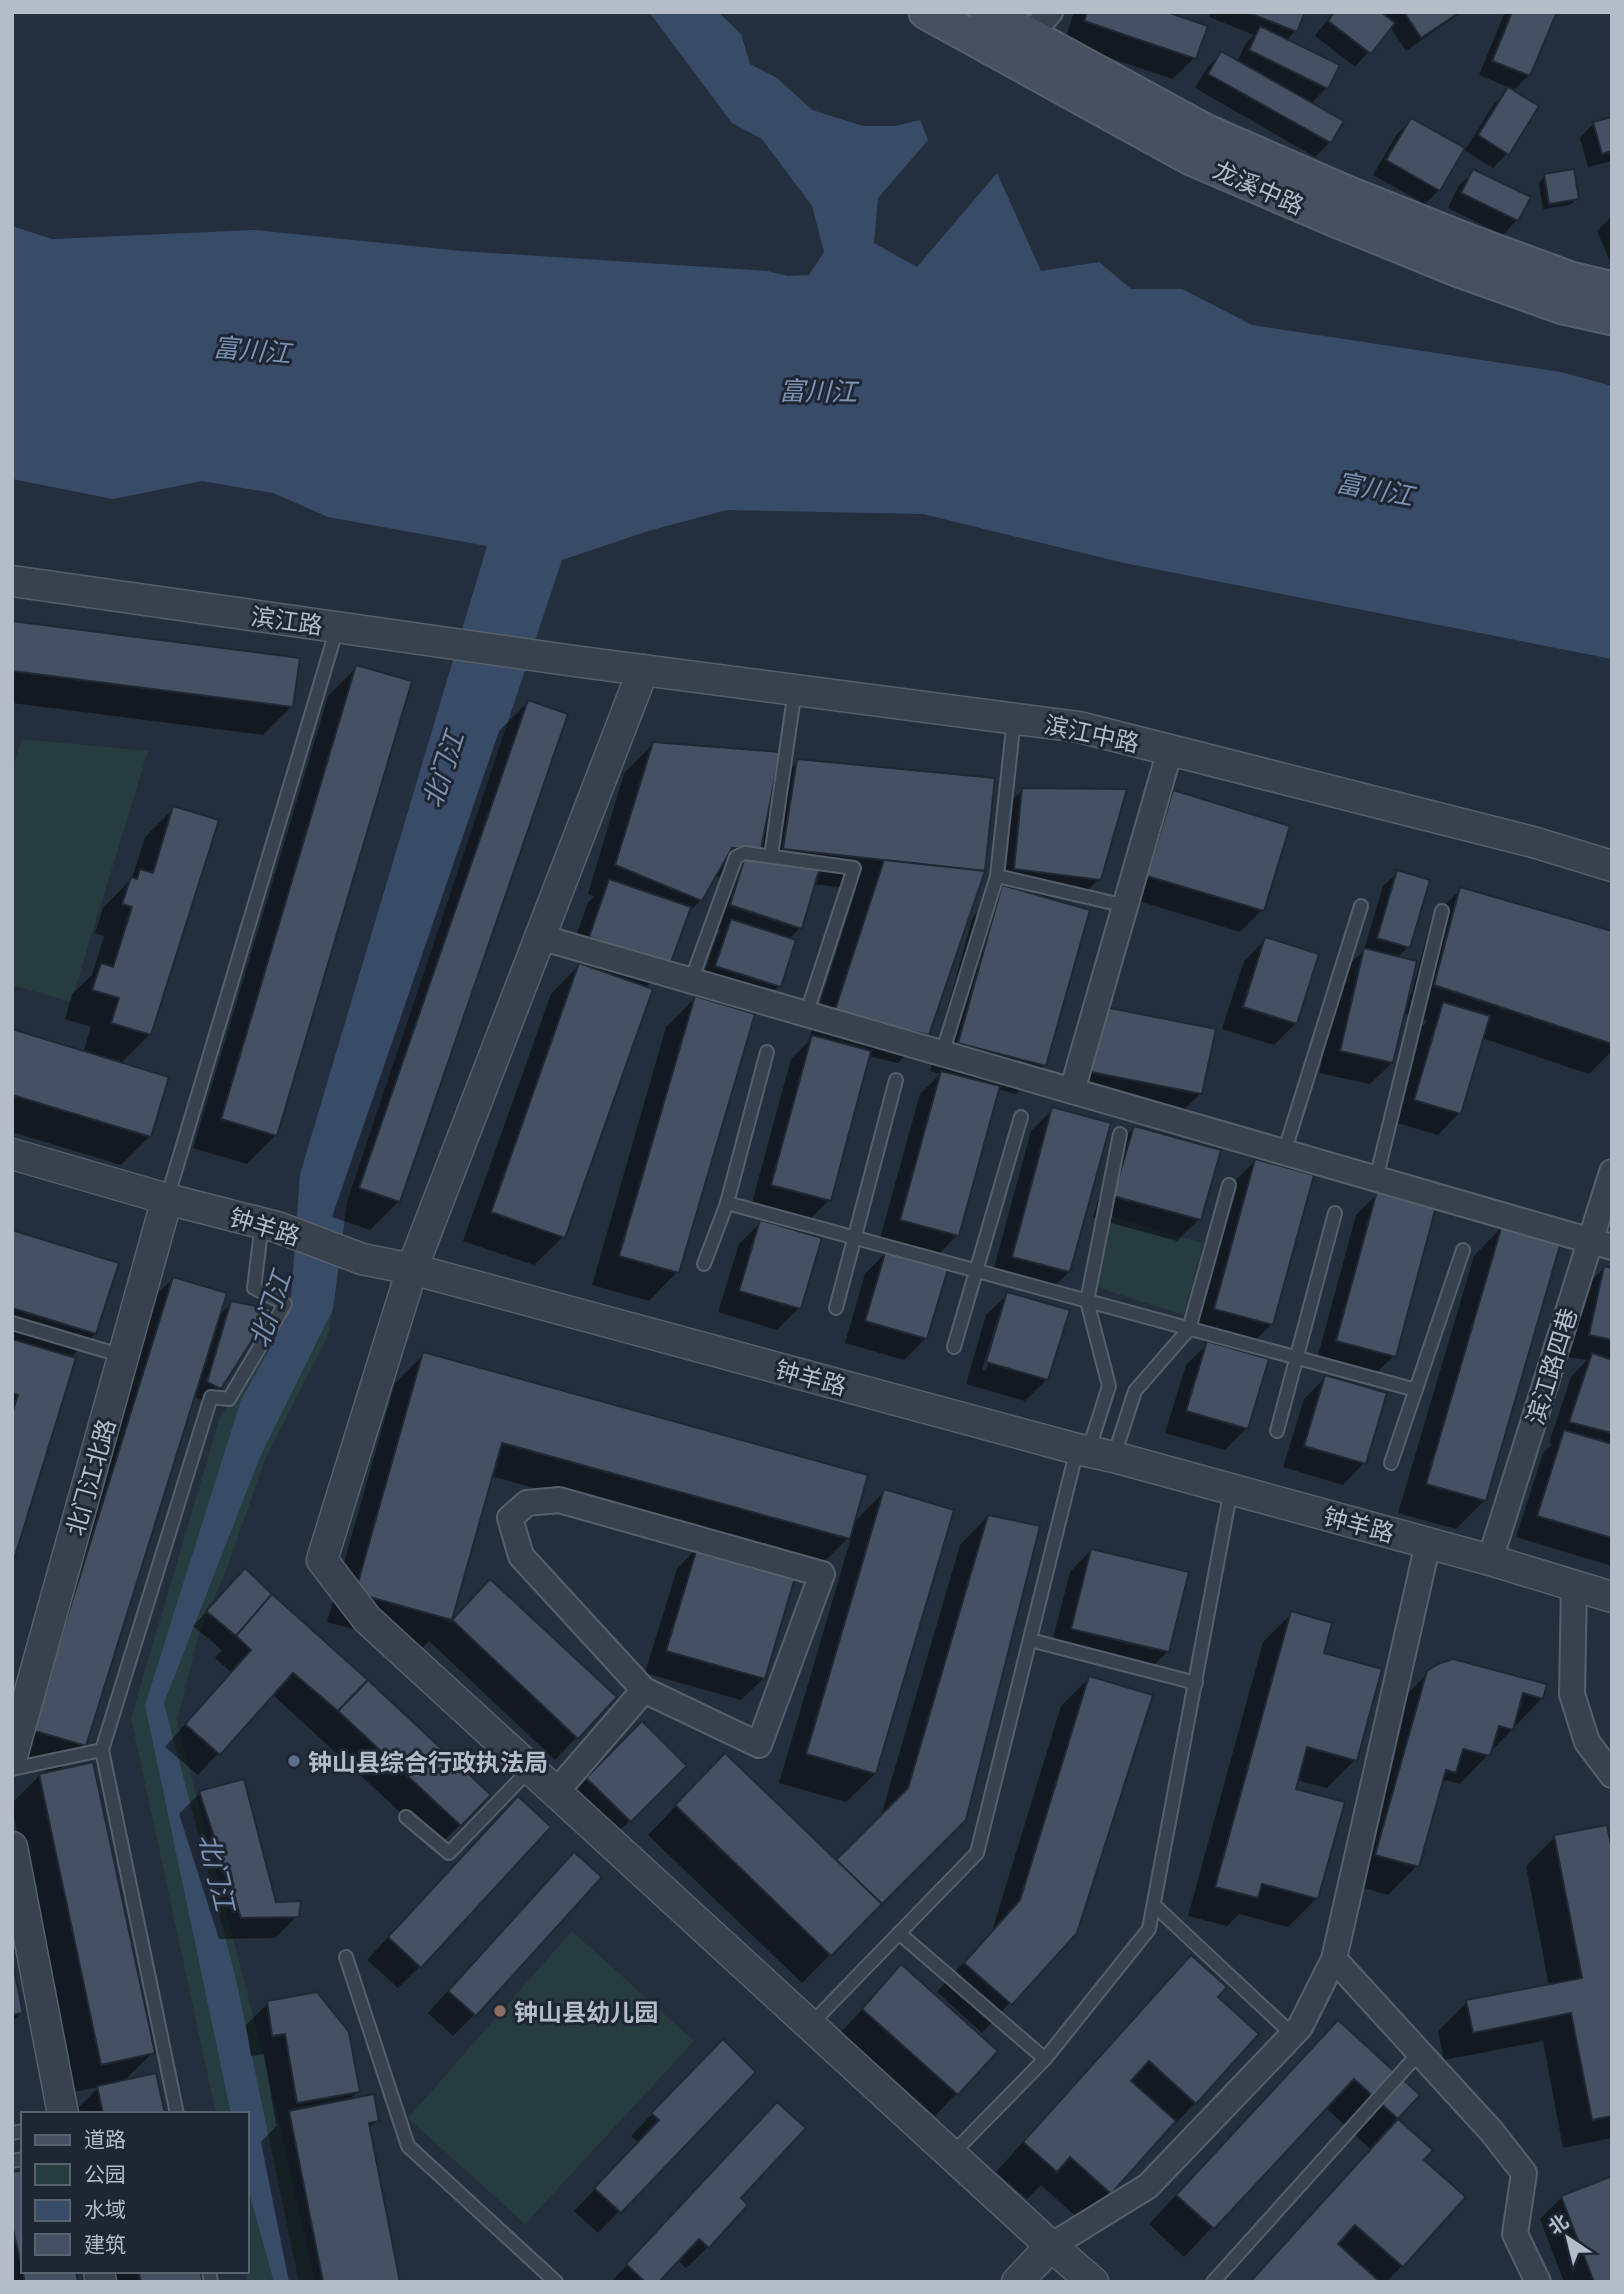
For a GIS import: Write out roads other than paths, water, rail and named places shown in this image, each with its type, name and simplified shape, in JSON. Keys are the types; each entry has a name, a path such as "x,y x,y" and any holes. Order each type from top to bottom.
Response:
{"main road":[{"name":"龙溪中路","path":"926,12 1030,36 1191,158 1459,270 1563,307 1612,318"},
{"name":"龙溪中路","path":"987,12 1194,125 1240,147 1469,242 1571,279 1612,289"}],"street":[{"name":"滨江路","path":"12,581 561,659"},
{"name":"滨江中路","path":"561,659 1079,727 1533,842 1612,866"},
{"path":"643,670 412,1269 322,1560 367,1619 1093,2282"},
{"path":"1072,1091 1170,750"},
{"path":"540,937 1601,1244"},
{"name":"钟羊路","path":"12,1154 167,1199 270,1224 362,1259 412,1269 1231,1489 1490,1560 1612,1597"},
{"name":"滨江路四巷","path":"1490,1560 1601,1244 1612,1172"},
{"name":"北门江北路","path":"12,1756 167,1199"},
{"path":"559,1500 821,1574 760,1745 644,1690 521,1556 510,1518 527,1503 559,1500"},
{"path":"1017,2282 1051,2246 1148,2186 1300,2027 1334,1959 1428,1543"},
{"path":"1574,1585 1572,1694 1587,1742 1612,1775"},
{"path":"556,1791 644,1690"},
{"path":"12,1846 63,2112"},
{"path":"1334,1959 1492,2132 1524,2173 1515,2234 1538,2282"}],"lane":[{"path":"167,1199 337,628"},
{"path":"771,856 795,690"},
{"path":"942,1054 997,876 1014,719"},
{"path":"691,981 736,857 745,852 854,868 806,1014"},
{"path":"997,876 1126,906"},
{"path":"1284,1153 1361,906"},
{"path":"1376,1179 1442,911"},
{"path":"704,1264 727,1203 767,1052"},
{"path":"836,1308 896,1080"},
{"path":"954,1347 1021,1117"},
{"path":"810,2025 977,1853 1030,1640 1093,1452 1110,1385 1087,1301 1120,1134"},
{"path":"1093,1452 1135,1391 1189,1329 1228,1185"},
{"path":"727,1203 1416,1391"},
{"path":"1277,1431 1335,1213"},
{"path":"177,2112 102,1750 211,1397 229,1399 285,1304 254,1288 270,1224"},
{"path":"1391,1463 1463,1250"},
{"path":"12,1323 123,1356"},
{"path":"951,2155 1045,2059 1149,1929 1231,1489"},
{"path":"1030,1640 1196,1682"},
{"path":"12,1769 102,1750"},
{"path":"406,1817 449,1853 530,1769"},
{"path":"1154,1905 1293,2035"},
{"path":"899,1933 1045,2059"},
{"path":"346,1957 408,2146 556,2282"},
{"path":"1213,2282 1419,2053"}],"water":[{"path":"649,12 718,12 741,34 750,64 777,78 812,110 863,126 895,126 920,120 928,140 878,198 874,243 917,267 997,173 1041,271 1099,262 1131,289 1182,289 1252,325 1561,372 1612,386 1612,659 1124,563 923,514 727,510 648,531 562,560 347,1202 333,1309 260,1457 164,1703 235,1975 299,2282 274,2282 248,2189 248,2112 231,2112 145,1705 241,1400 275,1339 291,1299 300,1174 487,546 328,517 273,493 202,481 113,499 12,479 12,226 52,239 255,230 461,251 767,271 788,276 809,275 824,252 812,206 762,139 732,123"}],"place":[{"name":"钟山县综合行政执法局","path":"294,1761"},
{"name":"钟山县幼儿园","path":"500,2011"}],"water label":[{"name":"富川江","path":"252,349"},
{"name":"富川江","path":"818,390"},
{"name":"富川江","path":"1375,488"},
{"name":"北门江","path":"442,769"},
{"name":"北门江","path":"269,1309"},
{"name":"北门江","path":"218,1872"}]}
